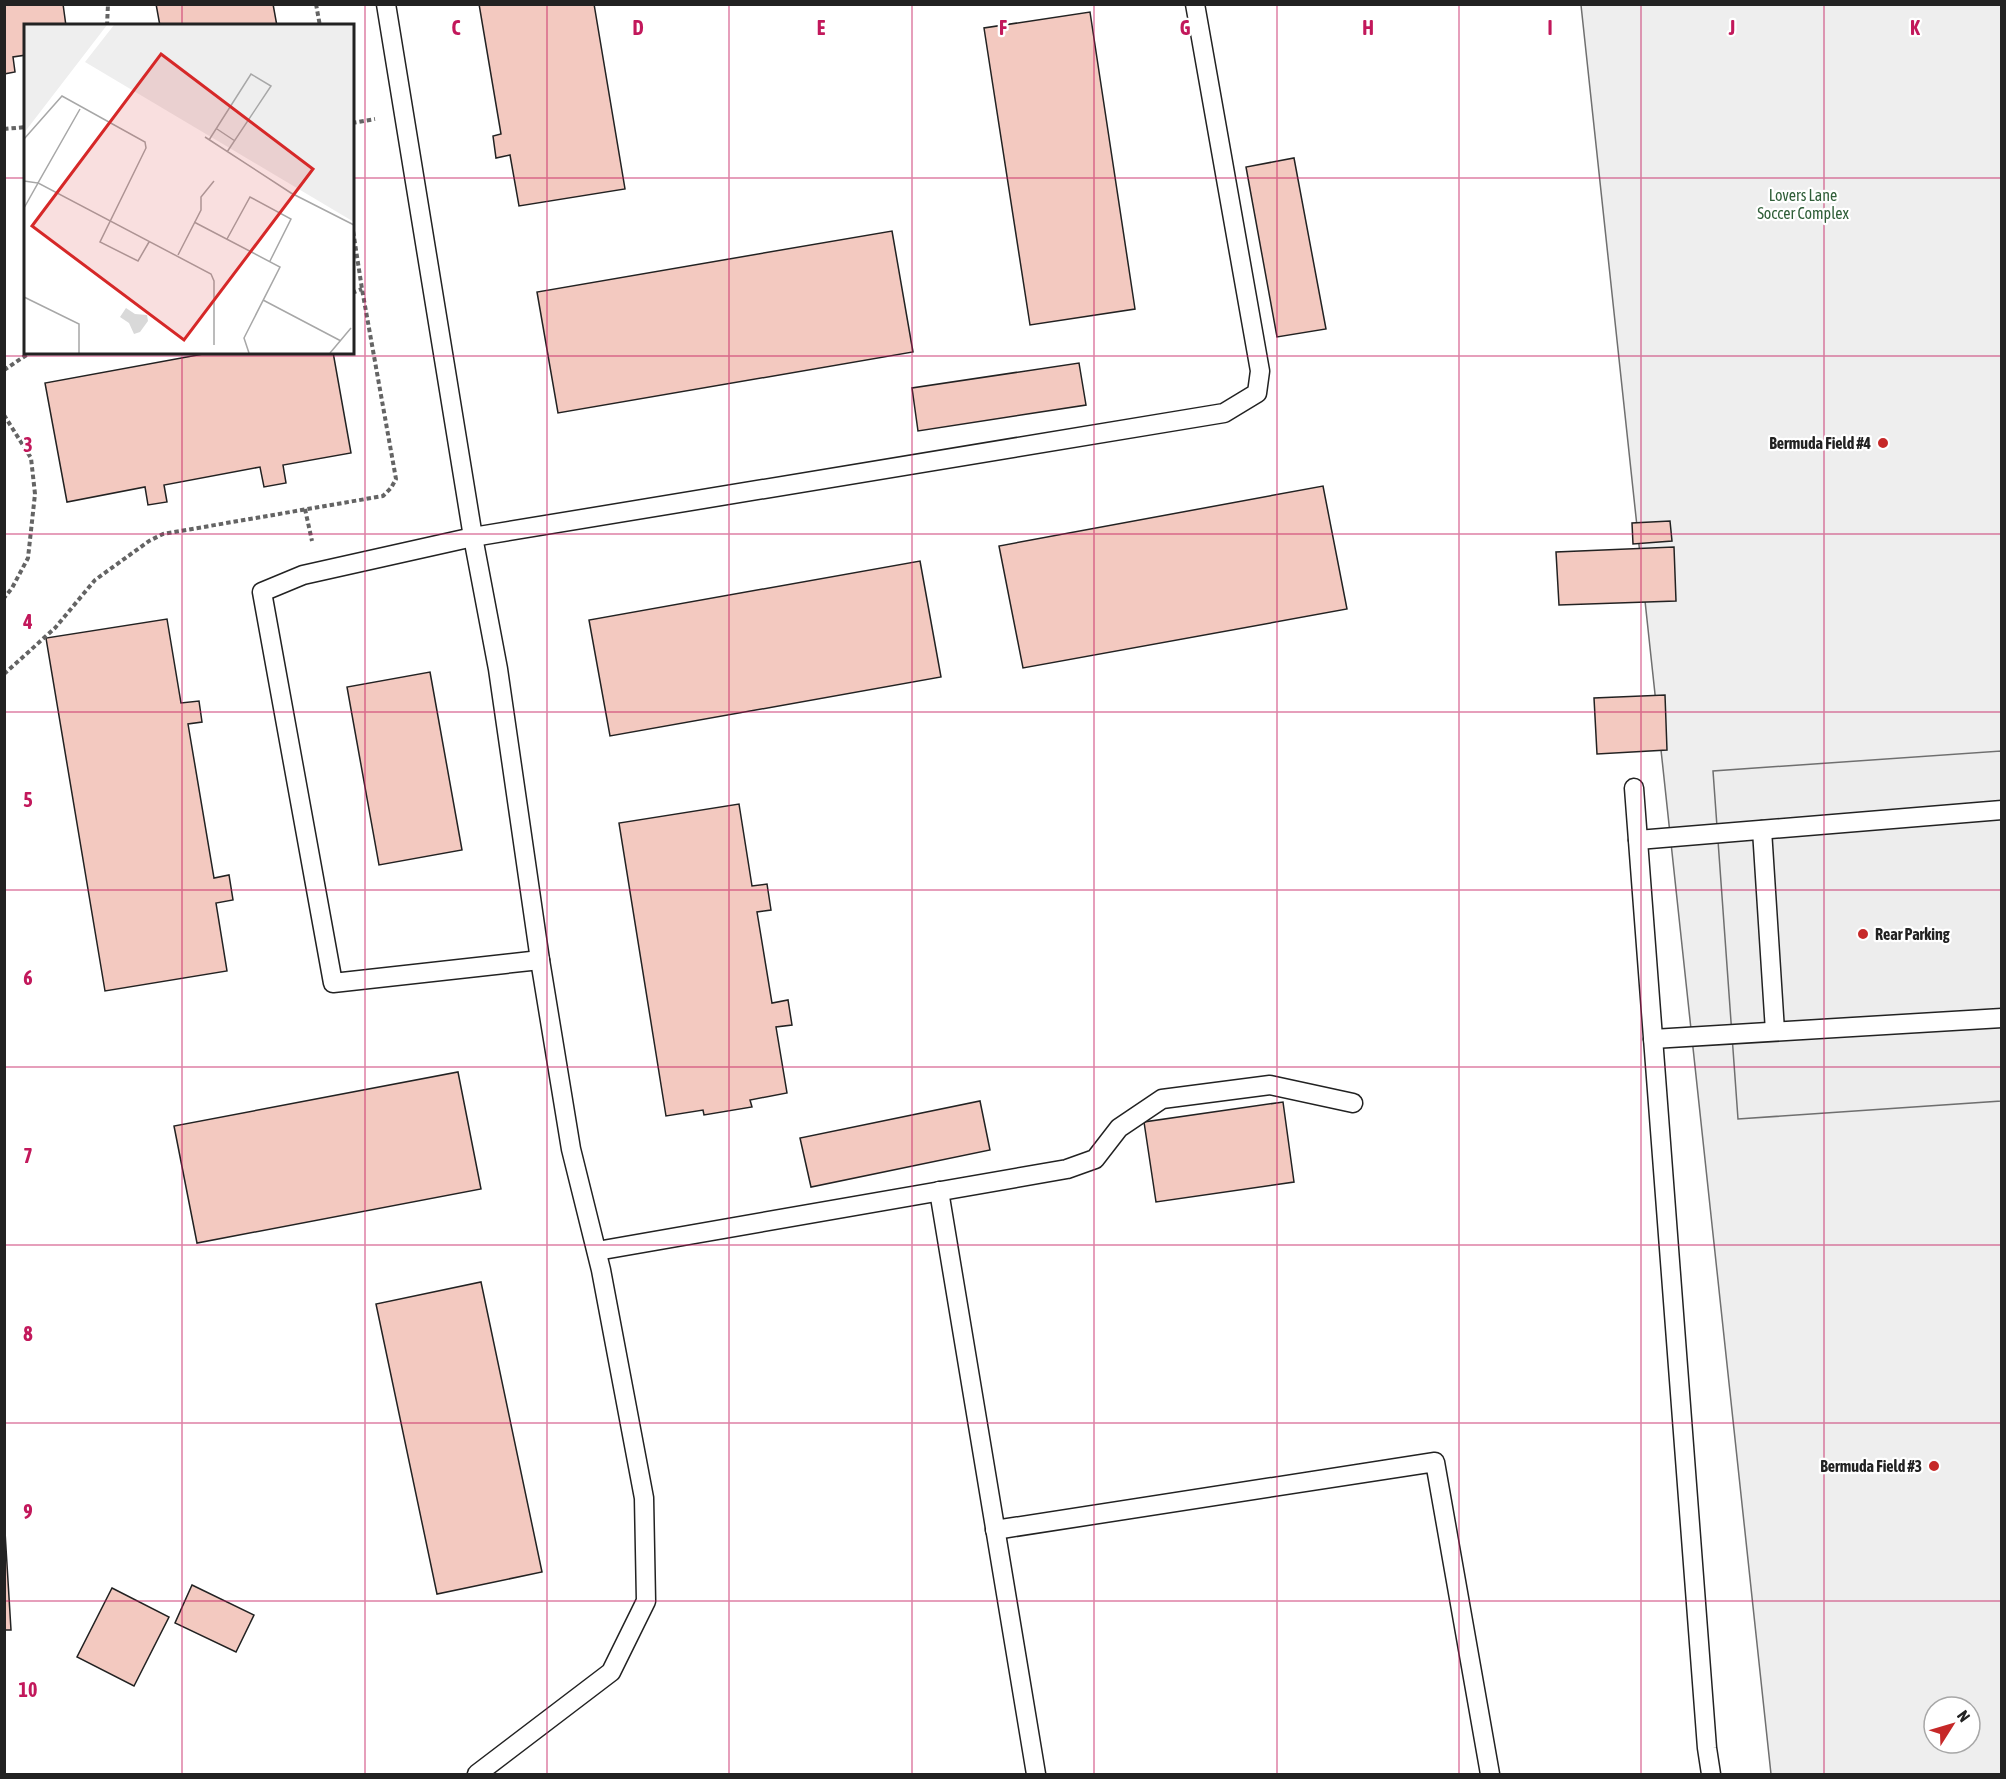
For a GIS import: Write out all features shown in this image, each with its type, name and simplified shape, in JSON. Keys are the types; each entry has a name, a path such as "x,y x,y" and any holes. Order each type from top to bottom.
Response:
{"lane":[{"path":"386,4 473,537 498,669 540,960 571,1149 597,1251 644,1498 646,1601 611,1672 477,1774"},
{"path":"540,960 333,983 262,592 303,575 473,537 1224,413 1257,393 1260,371 1195,4"},
{"path":"1634,788 1707,1748 1711,1774"},
{"path":"1638,840 2001,810"},
{"path":"1762,830 1774,1031"},
{"path":"1653,1039 2001,1018"},
{"path":"597,1251 1067,1169 1095,1159 1119,1128 1162,1099 1270,1085 1353,1103"},
{"path":"939,1191 1036,1774"},
{"path":"995,1530 1435,1462 1490,1774"}],"path":[{"path":"107,24 108,4"},
{"path":"316,4 320,24"},
{"path":"4,129 24,127"},
{"path":"4,674 55,628 95,580 149,541 163,534 383,496 391,488 396,479 354,237"},
{"path":"354,291 362,289"},
{"path":"4,370 28,354"},
{"path":"4,415 31,458 35,494 28,558 4,598"}],"green space":[{"name":"Lovers Lane Soccer Complex","path":"1581,5 2001,5 2001,1774 1771,1774"}],"shaded area":[{"name":"Rear Parking","path":"2001,751 2001,1101 1738,1119 1713,771"}],"building":[{"path":"4,4 63,4 66,24 24,24 24,55 13,57 15,72 4,74"},
{"path":"156,4 273,4 277,24 160,24"},
{"path":"479,4 594,4 625,189 519,206 510,155 496,158 493,136 501,134"},
{"path":"1090,12 1135,309 1030,325 984,28"},
{"path":"1294,158 1326,329 1277,337 1246,167"},
{"path":"892,231 913,352 558,413 537,292"},
{"path":"203,354 333,354 351,453 283,465 286,483 264,487 260,467 164,485 167,502 148,505 145,487 67,502 45,383"},
{"path":"1079,363 1086,405 918,431 912,388"},
{"path":"1323,486 1347,609 1023,668 999,546"},
{"path":"1670,521 1672,541 1633,544 1632,523"},
{"path":"1674,547 1676,601 1559,605 1556,552"},
{"path":"920,561 941,677 610,736 589,620"},
{"path":"167,619 181,703 199,701 202,722 188,724 214,878 229,875 233,900 216,903 227,971 105,991 46,638"},
{"path":"430,672 462,850 379,865 347,687"},
{"path":"1665,695 1667,750 1597,754 1594,698"},
{"path":"739,804 752,886 767,884 771,910 757,912 772,1003 788,1000 792,1025 776,1027 787,1093 750,1100 752,1107 704,1115 703,1110 666,1116 619,823"},
{"path":"458,1072 481,1189 197,1243 174,1126"},
{"path":"980,1101 990,1150 811,1187 800,1138"},
{"path":"1283,1102 1294,1182 1156,1202 1144,1122"},
{"path":"481,1282 542,1572 437,1594 376,1304"},
{"path":"4,1515 11,1630 4,1630"},
{"path":"192,1585 254,1615 236,1652 175,1623"},
{"path":"112,1588 169,1617 134,1686 77,1657"}],"place":[{"name":"Bermuda Field #4","path":"1883,443"},
{"name":"Rear Parking","path":"1863,934"},
{"name":"Bermuda Field #3","path":"1934,1466"}]}
